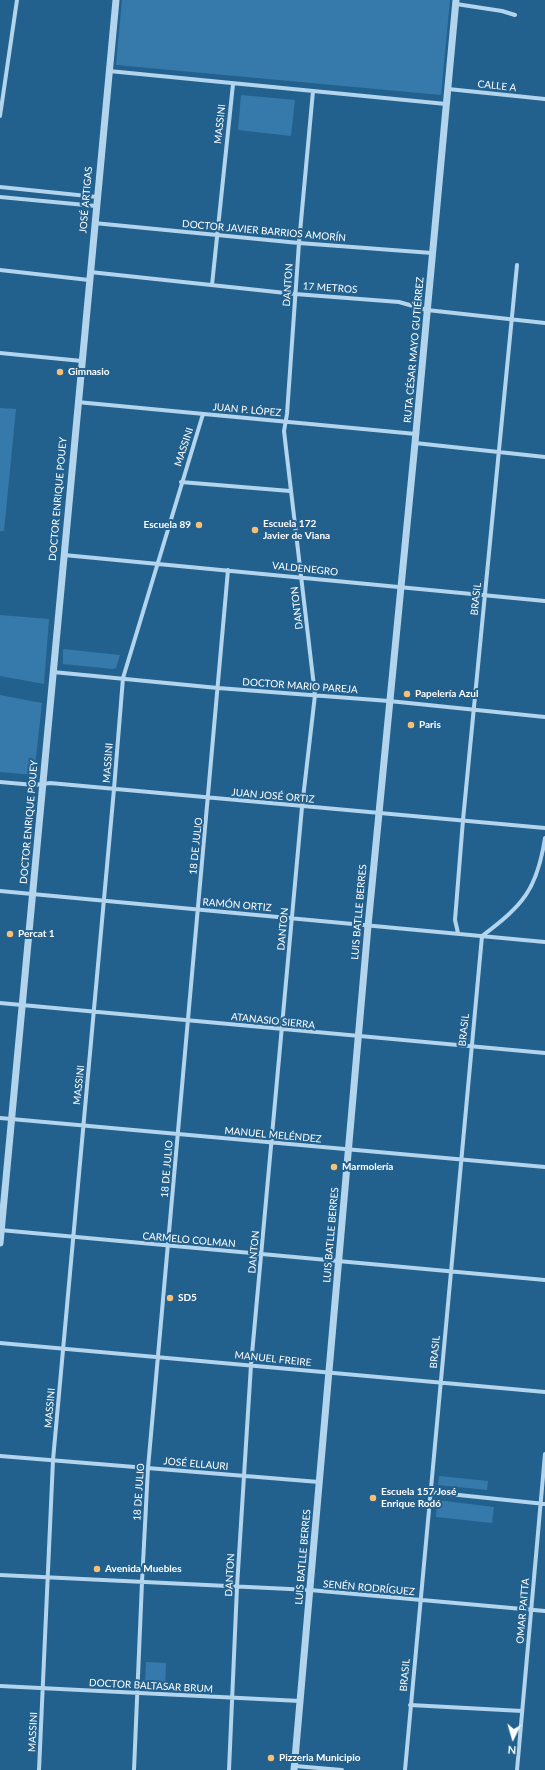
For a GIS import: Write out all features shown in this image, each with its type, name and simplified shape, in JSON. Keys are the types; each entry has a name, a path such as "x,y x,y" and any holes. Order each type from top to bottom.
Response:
{"street":[{"path":"0,116 17,0"},
{"name":"JOSÉ ARTIGAS","path":"77,402 116,0"},
{"path":"456,2 515,15"},
{"name":"RUTA CÉSAR MAYO GUTIÉRREZ","path":"389,701 416,434 456,2"},
{"path":"109,71 446,104"},
{"name":"MASSINI","path":"212,285 233,84"},
{"name":"CALLE A","path":"448,89 545,99"},
{"name":"DANTON","path":"229,1770 243,1476 251,1365 302,807 315,694 284,432 313,91"},
{"path":"0,187 96,197"},
{"path":"0,197 96,206"},
{"name":"DOCTOR JAVIER BARRIOS AMORÍN","path":"94,224 299,243 432,253"},
{"name":"BRASIL","path":"458,933 455,920 462,820 484,595 500,453 517,265"},
{"path":"0,270 89,280"},
{"name":"17 METROS","path":"90,272 295,294 399,302 427,310 545,323"},
{"path":"0,353 82,361"},
{"name":"JUAN P. LÓPEZ","path":"77,402 416,434"},
{"name":"DOCTOR ENRIQUE POUEY","path":"0,1243 77,402"},
{"name":"MASSINI","path":"39,1770 53,1460 123,678 158,564 181,482 203,414"},
{"path":"415,443 545,457"},
{"path":"181,482 290,491"},
{"name":"VALDENEGRO","path":"63,555 545,601"},
{"name":"18 DE JULIO","path":"134,1770 148,1468 209,798 228,570"},
{"name":"DOCTOR MARIO PAREJA","path":"53,672 218,688 315,694 545,716"},
{"name":"LUIS BATLLE BERRES","path":"295,1768 348,1150 389,701"},
{"name":"JUAN JOSÉ ORTIZ","path":"0,782 34,785 50,783 545,828"},
{"path":"482,936 509,914 529,892 542,856 545,838"},
{"name":"RAMÓN ORTIZ","path":"0,891 545,942"},
{"name":"BRASIL","path":"405,1770 482,936"},
{"name":"ATANASIO SIERRA","path":"0,1003 545,1053"},
{"name":"MANUEL MELÉNDEZ","path":"0,1118 83,1124 348,1150 545,1167"},
{"name":"CARMELO COLMAN","path":"0,1230 545,1280"},
{"name":"MANUEL FREIRE","path":"0,1343 545,1392"},
{"name":"OMAR PAITTA","path":"517,1770 531,1610 543,1504 545,1454"},
{"name":"JOSÉ ELLAURI","path":"0,1456 320,1482"},
{"path":"430,1492 543,1504"},
{"name":"SENÉN RODRÍGUEZ","path":"0,1575 310,1590 545,1611"},
{"name":"DOCTOR BALTASAR BRUM","path":"0,1686 300,1701"},
{"path":"410,1705 522,1711"},
{"path":"295,1768 342,1770"}],"shaded area":[{"path":"122,0 450,0 441,95 116,65"},
{"path":"241,95 295,100 291,136 238,130"},
{"path":"0,408 16,409 4,531 0,531"},
{"path":"0,615 49,619 44,684 0,676"},
{"path":"63,649 120,655 116,668 113,669 63,664"},
{"path":"0,695 42,703 34,775 0,772"},
{"path":"439,1476 488,1481 487,1490 438,1485"},
{"path":"437,1500 494,1507 492,1523 436,1517"},
{"path":"146,1662 166,1663 165,1687 145,1686"}],"place":[{"name":"Gimnasio","path":"60,372"},
{"name":"Escuela 89","path":"199,525"},
{"name":"Escuela 172 Javier de Viana","path":"255,530"},
{"name":"Papelería Azul","path":"407,694"},
{"name":"Paris","path":"411,725"},
{"name":"Percat 1","path":"10,934"},
{"name":"Marmolería","path":"334,1167"},
{"name":"SD5","path":"170,1298"},
{"name":"Escuela 157 José Enrique Rodó","path":"373,1498"},
{"name":"Avenida Muebles","path":"97,1569"},
{"name":"Pizzeria Municipio","path":"271,1758"}]}
